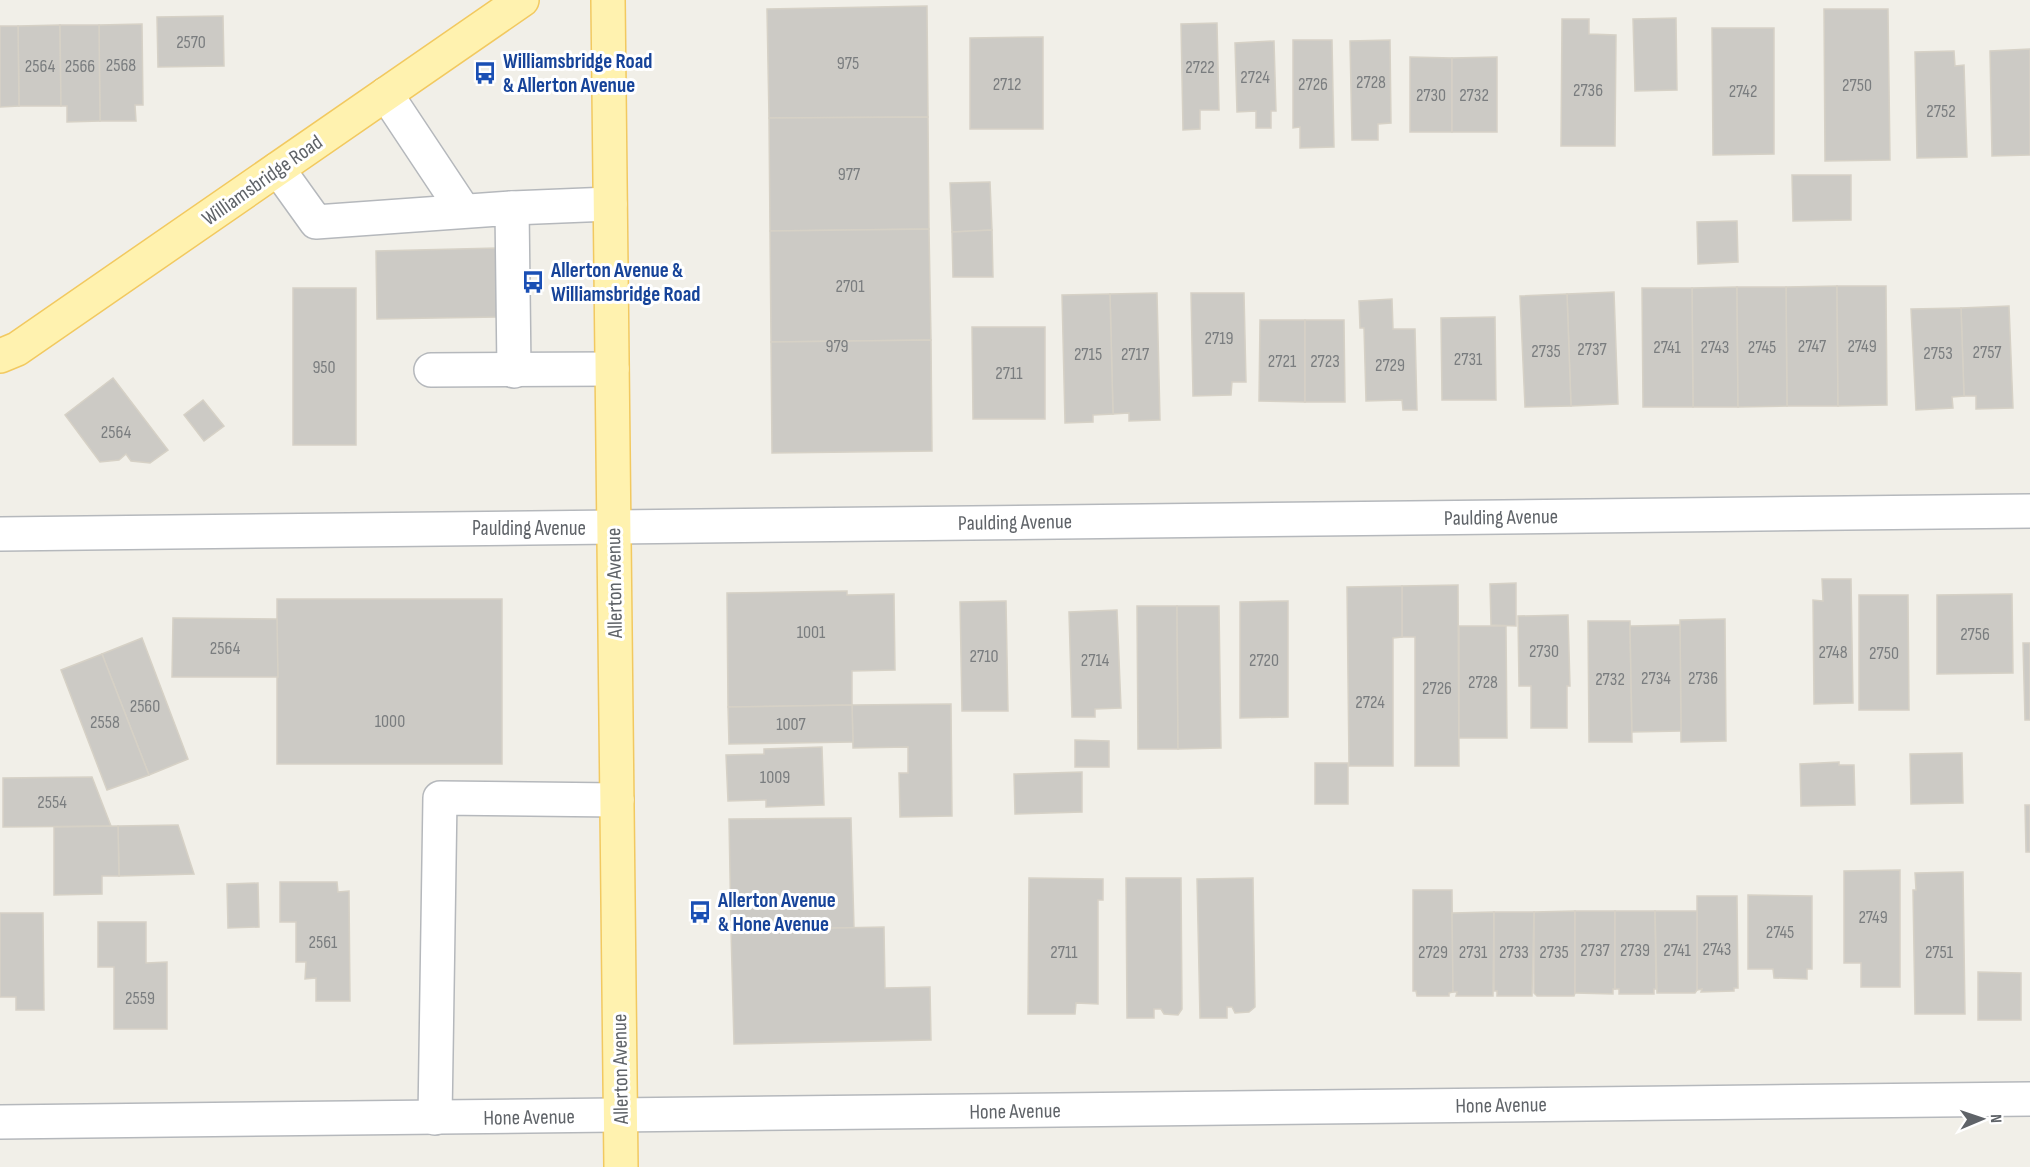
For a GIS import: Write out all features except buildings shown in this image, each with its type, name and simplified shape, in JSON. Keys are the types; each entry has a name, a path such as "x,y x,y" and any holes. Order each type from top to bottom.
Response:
{"main road":[{"name":"Williamsbridge Road","path":"0,356 17,349 522,0"},
{"name":"Allerton Avenue","path":"608,0 621,1167"}],"street":[{"path":"386,94 463,210"},
{"path":"278,169 316,222 463,210 610,204"},
{"path":"512,208 514,371"},
{"path":"430,370 612,369"},
{"name":"Paulding Avenue","path":"0,534 2030,511"},
{"path":"435,1118 440,798 616,800"},
{"name":"Hone Avenue","path":"0,1122 2030,1099"}],"place":[{"name":"Williamsbridge Road & Allerton Avenue","path":"485,73"},
{"name":"Allerton Avenue & Williamsbridge Road","path":"533,282"},
{"name":"Allerton Avenue & Hone Avenue","path":"700,912"}]}
